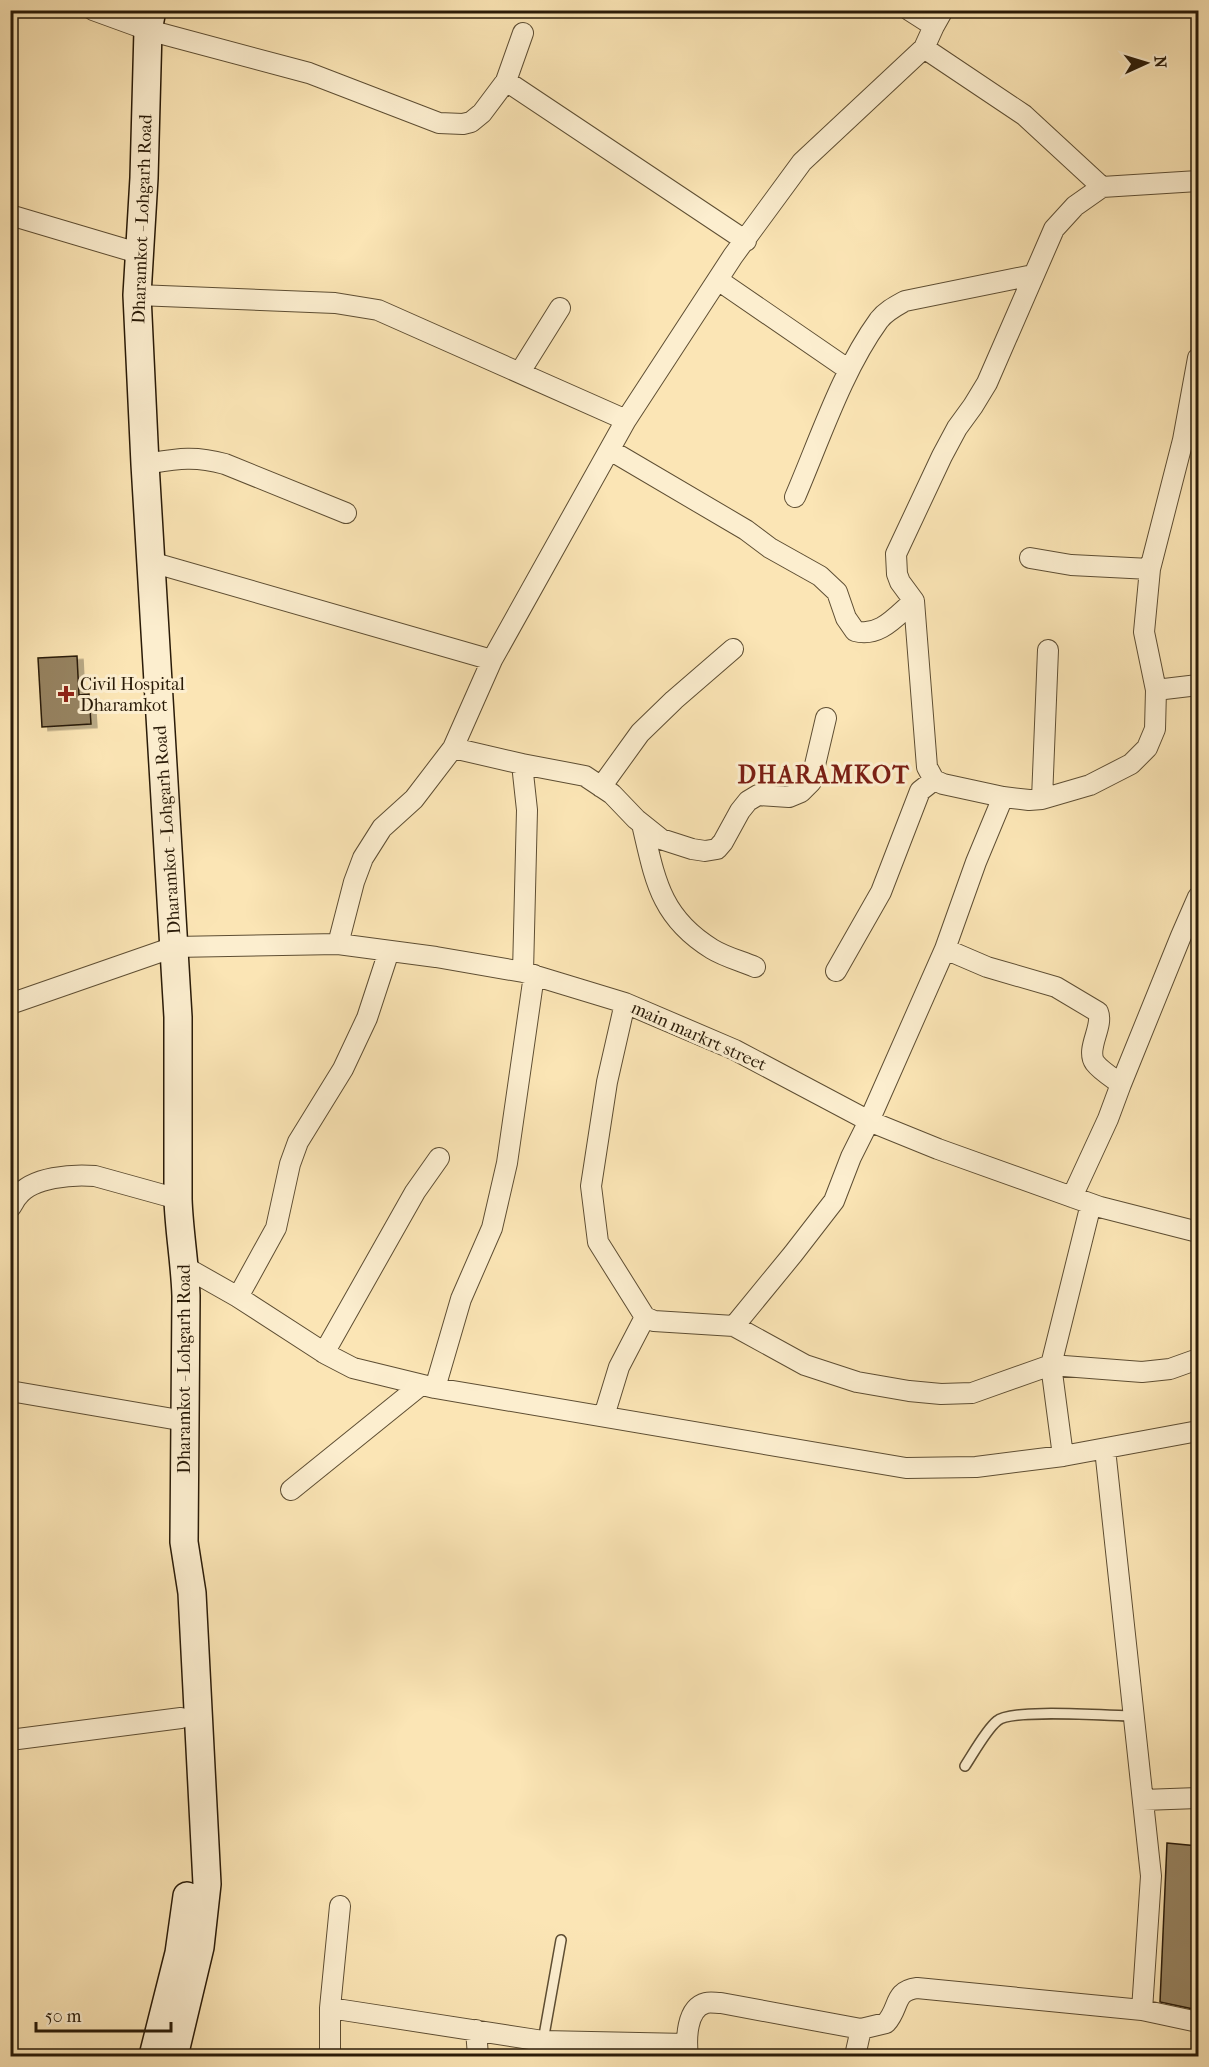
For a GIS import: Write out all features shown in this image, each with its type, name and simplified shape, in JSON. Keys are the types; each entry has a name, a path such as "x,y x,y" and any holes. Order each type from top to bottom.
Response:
{"street":[{"path":"93,10 150,20 309,73 439,123 463,124 471,122 482,113 506,81 523,33"},
{"path":"338,944 354,882 363,858 382,828 414,799 453,748 492,660 626,420 718,280 802,162 924,48 939,18 909,10"},
{"name":"Dharamkot - Lohgarh Road","path":"150,20 137,296 150,562 178,1017 178,1199 185,1267 184,1542 192,1593 207,1884 200,1947 174,2056"},
{"path":"924,48 1024,115 1102,187"},
{"path":"506,81 746,241"},
{"path":"1198,181 1102,187 1075,206 1054,229 987,383 957,428 942,456 896,554 897,574 900,582 914,601 927,767 934,780 1003,797 1042,799 1090,785 1131,764 1147,748 1155,729 1156,690 1144,632 1150,569 1183,440 1198,363"},
{"path":"10,215 138,253"},
{"path":"795,497 849,370 880,319 905,300 1033,275"},
{"path":"718,280 849,370"},
{"path":"137,296 334,303 378,310 626,420"},
{"path":"520,372 560,308"},
{"path":"610,450 820,576 837,592 846,618 855,631 869,634 879,630 914,601"},
{"path":"145,464 187,457 205,459 225,464 346,513"},
{"path":"1030,558 1071,565 1150,569"},
{"path":"150,562 492,660"},
{"path":"601,787 640,733 733,649"},
{"path":"1042,799 1048,650"},
{"path":"1156,690 1198,685"},
{"path":"453,748 585,776 612,794 642,824 661,839 705,851 717,849 748,801 758,795 789,797 801,792 811,782 826,718"},
{"path":"291,1490 428,1387 461,1299 492,1228 507,1163 528,974 526,810 522,764"},
{"path":"836,971 881,892 920,791 934,780"},
{"path":"734,1326 834,1201 851,1157 945,949 976,861 1003,797"},
{"path":"642,824 653,873 665,903 686,931 714,951 755,967"},
{"path":"1072,1197 1108,1119 1180,936 1198,897"},
{"name":"main markrt street","path":"10,1004 174,947 338,944 435,957 528,974 625,1003 735,1050 869,1121 938,1149 1091,1204 1198,1232"},
{"path":"945,949 987,967 1056,987 1098,1011 1100,1022 1093,1047 1093,1059 1095,1064 1121,1084"},
{"path":"238,1297 276,1228 290,1164 298,1142 343,1069 367,1018 389,951"},
{"path":"625,1003 607,1082 591,1186 598,1242 645,1317 654,1321 734,1326 805,1365 857,1382 941,1394 972,1393 1051,1365 1142,1372 1170,1369 1198,1359"},
{"path":"324,1353 404,1211 439,1158"},
{"path":"10,1208 18,1194 31,1185 57,1177 80,1174 178,1199"},
{"path":"1063,1456 1051,1365 1091,1204"},
{"path":"185,1267 238,1297 324,1353 353,1368 428,1387 906,1468 976,1467 1063,1456 1198,1431"},
{"path":"604,1416 619,1367 645,1317"},
{"path":"10,1390 185,1421"},
{"path":"1105,1449 1151,1876 1142,2010"},
{"name":"Dharamkot - Lohgarh Road","path":"153,2056 179,1953 188,1890 186,1798 174,1592 184,1542"},
{"path":"10,1740 181,1718"},
{"path":"1143,1800 1198,1798"},
{"path":"330,2056 330,2008 340,1906"},
{"path":"330,2008 543,2041 687,2050 690,2022 695,2009 705,2003 721,2003 861,2029 886,2023 901,1993 917,1988 1142,2010 1198,2022"},
{"path":"855,2056 861,2029"},
{"path":"476,2030 478,2056"}],"lane":[{"path":"965,1766 997,1720 1007,1716 1034,1714 1134,1716"},
{"path":"543,2041 561,1940"}],"building":[{"path":"77,656 79,695 89,694 91,724 42,727 38,658"},
{"path":"1167,1843 1198,1846 1198,2010 1160,2002"}],"place":[{"name":"Civil Hospital Dharamkot","path":"66,694"}],"district":[{"name":"DHARAMKOT","path":"824,775"}]}
